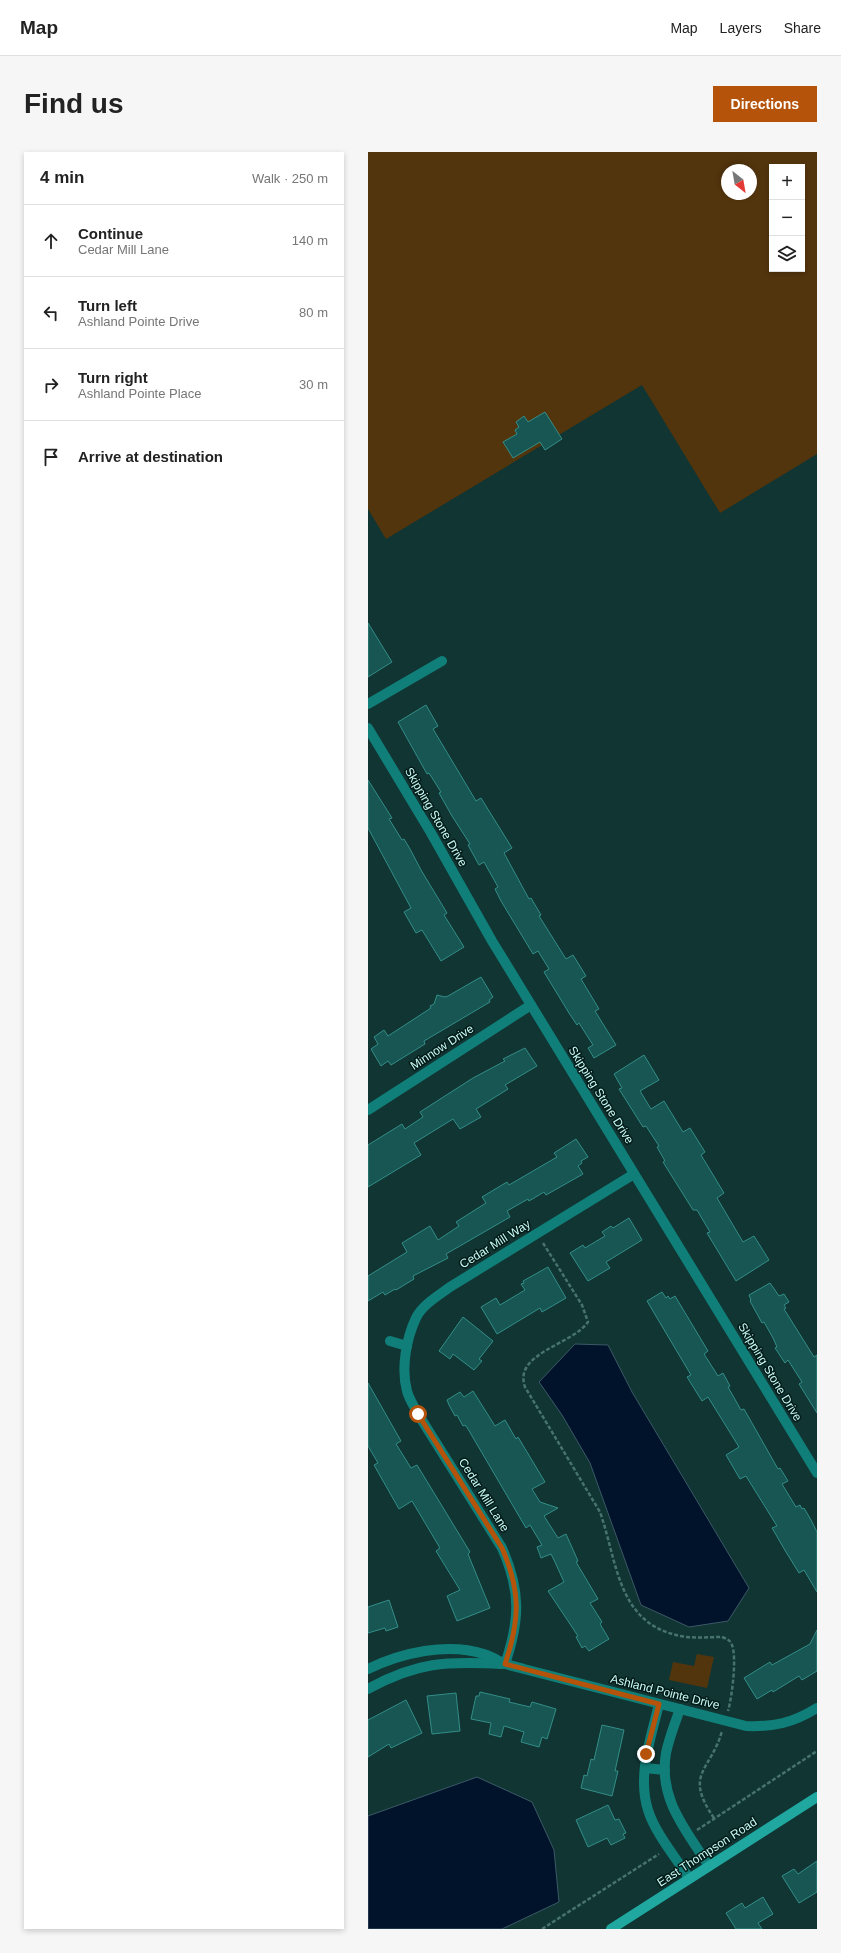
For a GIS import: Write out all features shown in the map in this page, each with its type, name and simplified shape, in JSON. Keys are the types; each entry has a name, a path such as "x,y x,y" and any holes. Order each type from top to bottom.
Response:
{"main road":[{"name":"East Thompson Road","path":"611,1929 817,1797"}],"street":[{"path":"368,704 442,661"},
{"name":"Skipping Stone Drive","path":"368,728 432,833 492,941 817,1473"},
{"name":"Minnow Drive","path":"368,1110 531,1005"},
{"name":"Cedar Mill Way","path":"407,1346 416,1318 431,1301 450,1287 634,1174"},
{"path":"390,1342 407,1346"},
{"name":"Cedar Mill Lane","path":"407,1346 404,1375 408,1392 418,1414 502,1548 510,1566 516,1587 518,1610 514,1639 505,1664"},
{"name":"Ashland Pointe Drive","path":"368,1669 401,1656 428,1650 466,1650 484,1654 505,1664 746,1726 768,1726 787,1722 817,1708"},
{"name":"Ashland Pointe Drive","path":"368,1689 398,1673 422,1666 462,1662 505,1664"},
{"path":"659,1704 645,1768 645,1799 648,1811 656,1828 689,1878"},
{"path":"680,1709 666,1752 665,1770 670,1803 709,1866"},
{"path":"645,1768 665,1770"}],"path":[{"path":"537,1234 582,1305 588,1322 576,1334 530,1361 523,1372 522,1378 525,1387 600,1512 608,1534 622,1588 629,1603 642,1617 655,1627 677,1636 722,1637 728,1639 732,1644 734,1662 728,1708 717,1745 700,1776 703,1798 714,1818"}],"shaded area":[{"path":"368,152 817,152 817,454 720,513 642,385 386,539 368,509"},
{"path":"697,1654 714,1657 707,1688 669,1680 673,1662 694,1666"}],"water":[{"path":"575,1344 608,1345 632,1392 749,1588 728,1621 689,1627 641,1605 590,1463 562,1415 539,1382"},
{"path":"477,1777 532,1802 554,1850 559,1902 502,1929 368,1929 368,1816"}],"building":[{"path":"545,412 562,439 545,450 540,442 513,458 503,442 517,434 515,430 519,427 516,422 524,416 528,422"},
{"path":"368,623 392,662 368,677"},
{"path":"426,705 438,726 433,729 476,801 481,798 512,848 504,853 529,899 531,898 541,915 539,916 566,959 573,955 586,976 581,979 599,1009 595,1011 616,1045 594,1058 588,1048 593,1045 579,1023 577,1025 544,972 549,969 538,951 533,954 501,901 495,889 498,887 484,862 479,865 468,845 470,844 439,793 441,792 429,773 427,774 398,722"},
{"path":"368,780 392,818 389,819 402,840 404,839 447,913 444,915 464,947 441,961 422,930 416,933 404,912 411,908 368,828"},
{"path":"481,977 493,997 489,1000 490,1002 424,1041 425,1044 391,1065 388,1061 381,1066 371,1049 378,1044 374,1037 384,1030 388,1036 431,1008 430,1006 434,1004 437,995 445,997 448,996"},
{"path":"525,1048 537,1066 505,1085 508,1089 476,1109 481,1117 460,1129 453,1119 414,1143 421,1155 368,1187 368,1145 402,1124 405,1129 423,1117 420,1112 473,1078 505,1061 503,1059"},
{"path":"644,1055 659,1080 640,1091 651,1109 664,1101 683,1132 690,1128 705,1152 701,1155 724,1193 717,1198 743,1242 754,1236 769,1260 736,1281 707,1233 710,1232 697,1210 693,1210 663,1162 665,1161 657,1147 659,1146 646,1126 643,1127 619,1089 622,1088 614,1074"},
{"path":"576,1139 588,1157 581,1161 582,1163 578,1166 583,1174 546,1195 544,1192 507,1211 510,1217 446,1254 448,1258 413,1276 414,1279 396,1290 395,1289 385,1295 383,1292 368,1301 368,1276 407,1252 402,1243 430,1226 438,1240 459,1226 456,1222 486,1203 482,1197 507,1182 509,1185 557,1157 554,1153"},
{"path":"629,1218 642,1240 606,1262 610,1268 588,1281 570,1253 583,1245 585,1248 605,1236 602,1232 611,1226 613,1228"},
{"path":"548,1267 566,1298 542,1312 540,1308 497,1334 481,1307 496,1298 500,1305 525,1290 521,1284 524,1283 523,1281"},
{"path":"770,1283 779,1296 784,1294 789,1302 784,1305 786,1308 784,1309 814,1357 817,1355 817,1413 799,1384 802,1382 788,1360 785,1363 775,1348 777,1347 773,1338 764,1322 762,1323 750,1301 749,1295"},
{"path":"662,1292 666,1298 668,1296 670,1299 675,1296 708,1351 704,1354 718,1376 723,1373 730,1386 728,1387 741,1410 744,1409 778,1469 780,1468 788,1481 782,1484 796,1507 800,1505 802,1509 804,1508 811,1520 817,1532 817,1592 804,1570 799,1573 786,1552 772,1528 777,1526 746,1476 740,1479 726,1455 739,1447 708,1397 702,1401 687,1377 691,1375 647,1301"},
{"path":"463,1317 493,1341 479,1359 482,1361 474,1370 453,1354 450,1359 439,1351"},
{"path":"368,1383 401,1441 396,1444 411,1468 417,1465 470,1552 468,1554 490,1608 457,1621 447,1596 460,1590 436,1551 440,1548 412,1501 399,1509 374,1465 378,1463 368,1446"},
{"path":"473,1391 495,1426 505,1420 516,1439 518,1437 545,1482 532,1489 540,1502 558,1508 544,1516 558,1538 566,1534 578,1561 576,1562 598,1599 590,1603 602,1622 600,1624 609,1639 589,1651 585,1646 582,1648 576,1637 578,1636 548,1591 564,1582 551,1554 541,1558 537,1547 542,1545 530,1525 526,1528 468,1429 465,1425 463,1426 457,1415 455,1416 449,1405 447,1400 460,1392 464,1397"},
{"path":"389,1600 398,1627 386,1631 385,1628 368,1633 368,1607"},
{"path":"817,1630 817,1671 802,1680 799,1676 773,1692 772,1690 757,1699 744,1678 770,1662 772,1665 810,1644"},
{"path":"480,1692 510,1699 509,1702 530,1707 532,1702 556,1709 547,1739 542,1737 539,1747 521,1742 524,1732 504,1726 501,1737 489,1734 491,1723 471,1719 476,1696 479,1696"},
{"path":"456,1693 460,1731 432,1734 427,1696"},
{"path":"406,1700 422,1733 391,1748 389,1744 368,1757 368,1720"},
{"path":"602,1725 624,1730 615,1771 618,1771 612,1796 581,1788 584,1775 587,1776 591,1759 594,1760"},
{"path":"608,1805 615,1820 619,1819 626,1833 623,1834 625,1838 611,1845 607,1838 588,1847 576,1820"},
{"path":"817,1861 817,1892 799,1903 782,1876 794,1869 798,1874"},
{"path":"763,1897 773,1914 758,1923 762,1929 736,1929 726,1913 742,1903 745,1908"}],"route":[{"path":"418,1414 502,1548 510,1566 516,1587 518,1610 514,1639 505,1664 659,1704 646,1754"}]}
